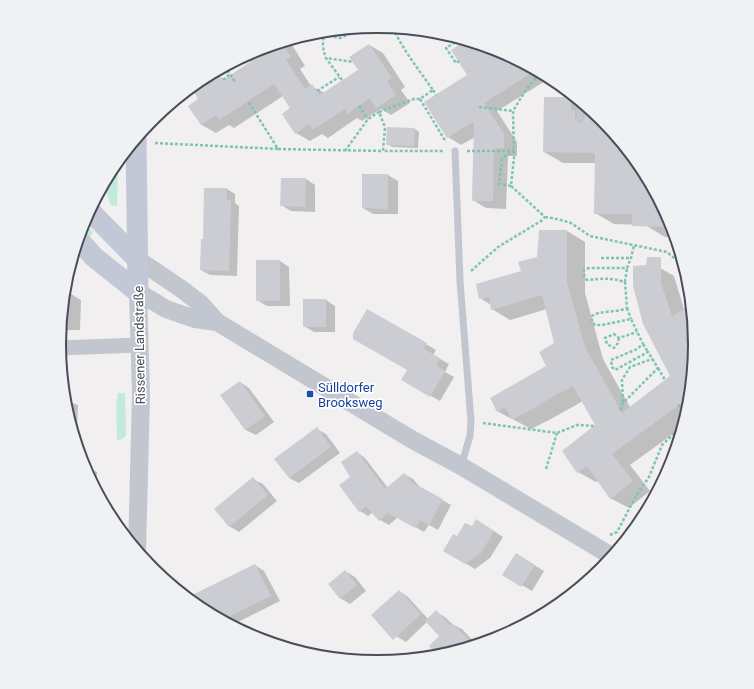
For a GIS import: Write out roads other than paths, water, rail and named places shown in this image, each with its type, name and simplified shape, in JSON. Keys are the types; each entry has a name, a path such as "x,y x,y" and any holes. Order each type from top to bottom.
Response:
{"main road":[{"name":"Rissener Landstraße","path":"136,148 138,292"},
{"path":"94,215 137,259"},
{"path":"82,244 94,258 138,292"}],"street":[{"path":"137,259 201,304 217,322 411,439 461,466 608,554"},
{"path":"138,292 166,309 195,319 217,322"},
{"name":"Rissener Landstraße","path":"138,292 141,395 138,544"},
{"path":"66,348 140,345"}],"lane":[{"path":"580,108 580,118"},
{"path":"455,151 460,281 471,421 470,436 461,466"}],"place":[{"name":"Sülldorfer Brooksweg","path":"310,394"}]}
